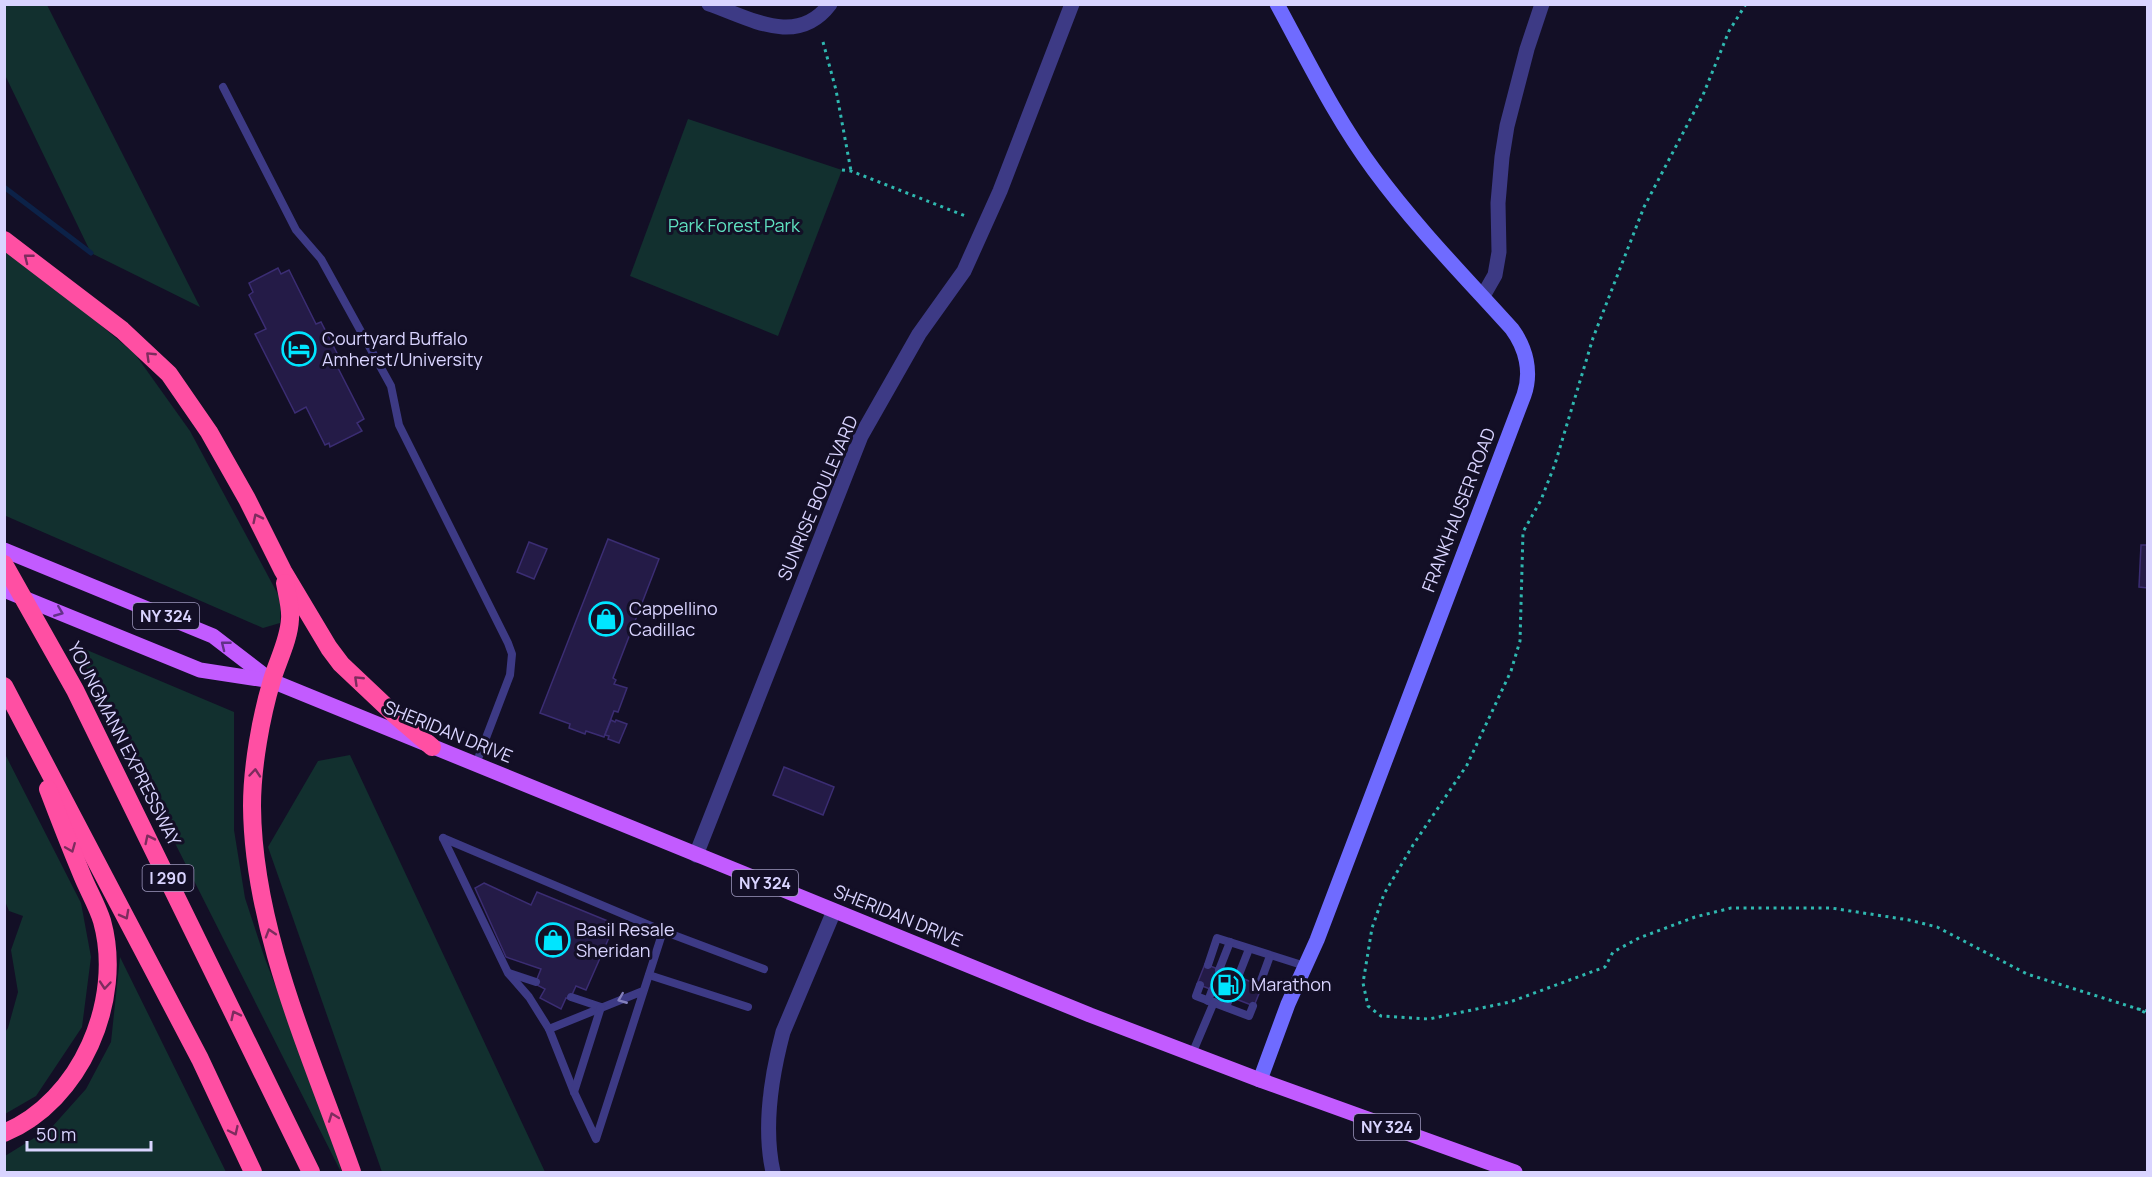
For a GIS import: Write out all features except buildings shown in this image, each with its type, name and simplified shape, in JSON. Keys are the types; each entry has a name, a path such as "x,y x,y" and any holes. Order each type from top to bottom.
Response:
{"highway":[{"path":"4,240 122,330 169,374 215,442 248,499 283,571 329,648 341,664 394,715 432,747"},
{"name":"YOUNGMANN EXPRESSWAY","path":"4,564 75,690 311,1173"},
{"path":"283,571 291,616 272,681 256,762 252,804 256,871 266,920 287,992 352,1173"},
{"path":"4,1133 18,1128 51,1104 74,1075 101,1017 106,982 107,950 102,921 7,691"},
{"path":"7,691 200,1059 253,1173"}],"main road":[{"name":"SHERIDAN DRIVE","path":"4,550 213,636 272,681"},
{"name":"SHERIDAN DRIVE","path":"4,590 200,670 272,681 1090,1015 1515,1173"}],"street":[{"path":"709,4 779,28 793,28 811,23 830,4"},
{"name":"SUNRISE BOULEVARD","path":"696,855 861,436 919,334 964,271 1000,190 1072,4"},
{"name":"FRANKHAUSER ROAD","path":"1260,1080 1288,1004 1307,967 1526,389 1528,370 1521,342 1436,245 1370,164 1336,114 1277,4"},
{"path":"1483,296 1495,275 1499,252 1498,203 1507,126 1527,49 1542,4"},
{"path":"773,1173 769,1124 770,1097 777,1053 783,1032 834,911"}],"lane":[{"path":"224,87 296,230 321,259 390,386 399,425 508,643 512,654 510,675 476,764"},
{"path":"663,931 596,1139 549,1029 529,998 508,972 443,838 663,931 764,969"},
{"path":"1208,965 1217,938 1307,967"},
{"path":"1220,970 1230,942"},
{"path":"1238,977 1249,950"},
{"path":"1259,986 1270,956"},
{"path":"508,972 536,982"},
{"path":"649,975 747,1007"},
{"path":"1200,985 1196,996 1249,1016 1252,1005"},
{"path":"1192,1054 1211,1001 1212,990"},
{"path":"549,1029 643,991"},
{"path":"571,996 602,1007"},
{"path":"1226,1007 1230,997"},
{"path":"574,1092 602,1007"}],"path":[{"path":"1746,4 1729,31 1703,95 1644,207 1593,338 1555,464 1541,500 1523,532 1520,641 1512,671 1467,765 1413,844 1384,894 1372,928 1364,982 1368,1006 1381,1016 1429,1019 1471,1012 1510,1002 1605,967 1613,952 1639,938 1695,917 1731,908 1831,908 1909,920 1937,927 2028,974 2148,1013"},
{"path":"823,42 836,90 851,171"},
{"path":"842,170 851,171 968,217"}],"green space":[{"path":"5,4 47,5 200,307 91,253 5,75"},
{"name":"Park Forest Park","path":"688,119 842,170 778,336 630,276"},
{"path":"5,250 66,296 135,354 190,431 281,600 280,623 263,628 6,516"},
{"path":"75,645 234,712 234,830 245,898 264,956 339,1153 341,1172"},
{"path":"5,754 81,903 91,957 82,1027 36,1096 5,1114 5,1032 18,992 11,950 23,916 9,911 5,901"},
{"path":"350,755 545,1172 382,1172 268,847 318,761"},
{"path":"120,957 226,1172 5,1172 5,1156 52,1127 86,1089 111,1042"}],"waterway":[{"path":"4,187 91,253"}],"place":[{"name":"Courtyard Buffalo Amherst/University","path":"299,349"},
{"name":"Cappellino Cadillac","path":"606,619"},
{"name":"Basil Resale Sheridan","path":"553,940"},
{"name":"Marathon","path":"1228,985"}]}
